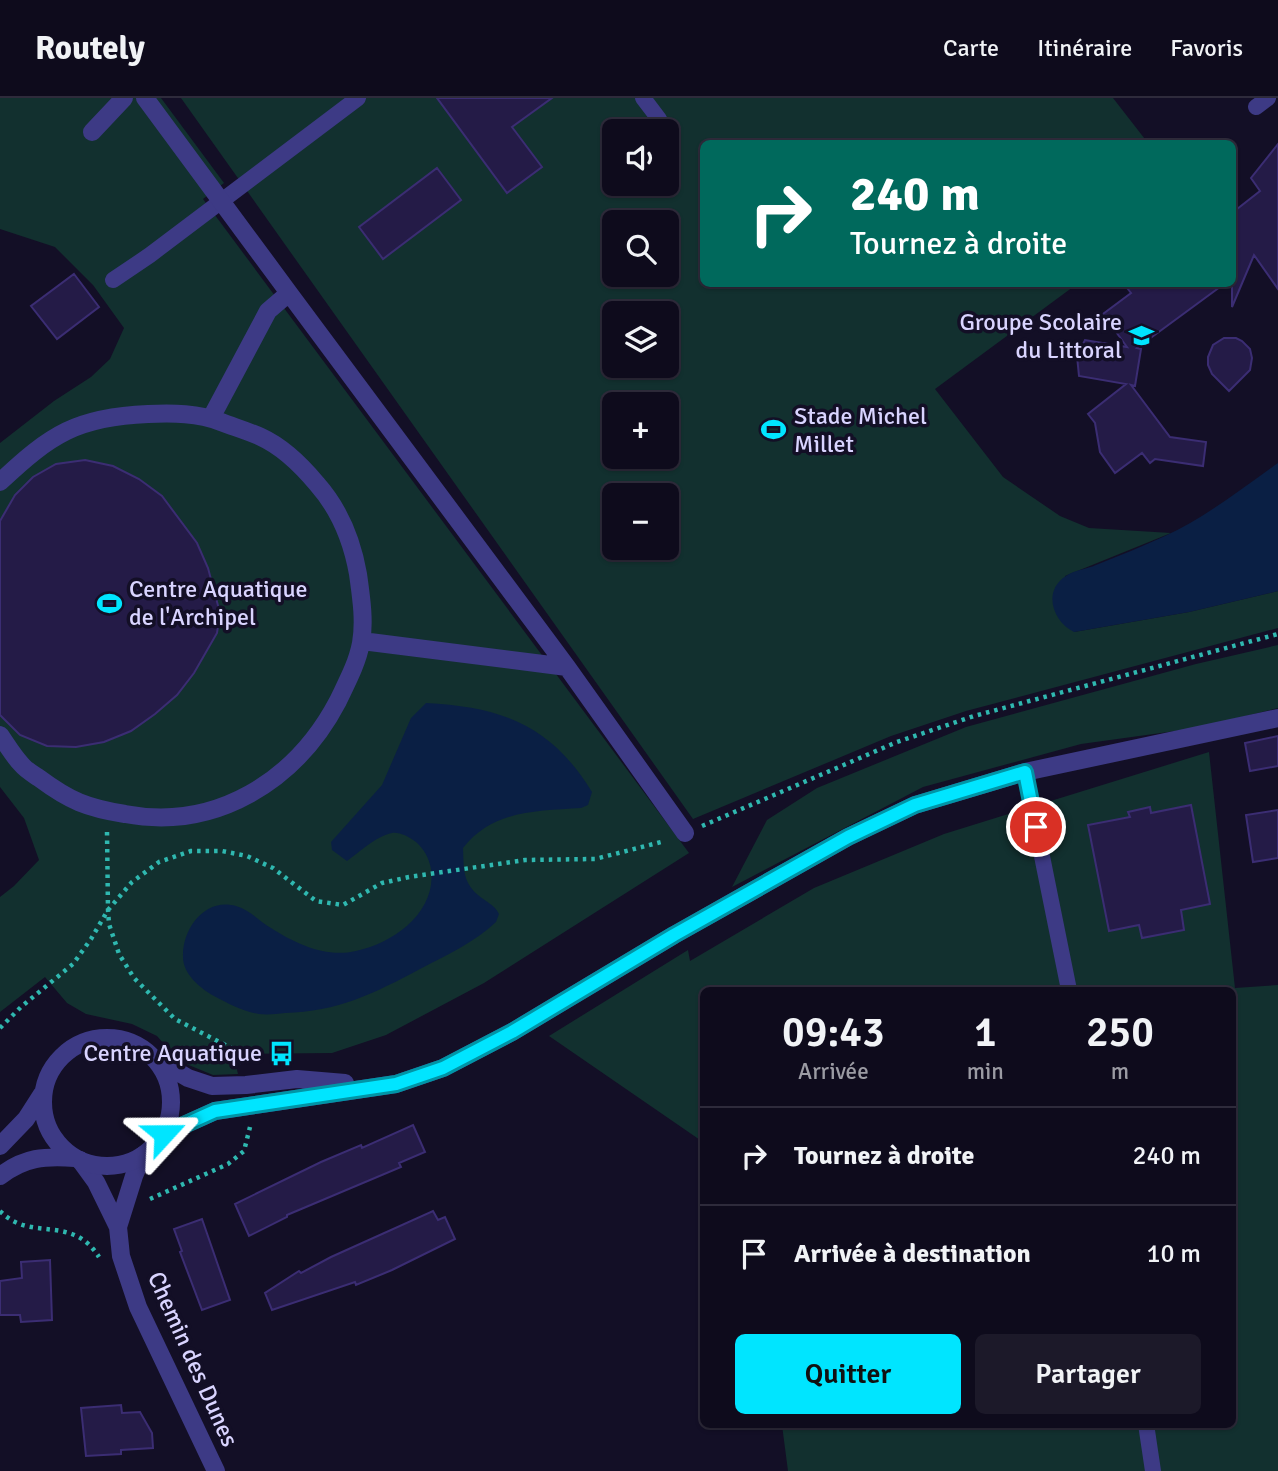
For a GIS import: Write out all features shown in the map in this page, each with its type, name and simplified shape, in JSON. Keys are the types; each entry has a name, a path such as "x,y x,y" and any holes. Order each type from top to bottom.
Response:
{"street":[{"path":"92,132 124,98"},
{"path":"145,98 567,667 685,833"},
{"path":"211,418 268,311 289,293"},
{"path":"0,482 37,447 81,423 114,415 175,412 211,418 263,438 301,465 333,502 354,548 362,601 362,641 353,671 327,722 303,753 281,775 234,802 208,812 138,817 75,803 22,766 0,736"},
{"path":"362,641 567,667"},
{"path":"0,1176 14,1165 44,1156 77,1159 99,1167 125,1164 143,1155 164,1134 215,1111 396,1084 443,1068 512,1032 674,935 889,817 942,796 1025,772 1278,718"},
{"path":"0,1146 26,1119 42,1094 50,1070 67,1051 90,1039 115,1037 139,1045 188,1078 212,1086 298,1079 372,1086"},
{"path":"159,1061 170,1084 172,1110 164,1134"},
{"path":"42,1094 44,1119 50,1131 56,1142 77,1159"},
{"name":"Chemin des Dunes","path":"118,1227 143,1155"},
{"name":"Chemin des Dunes","path":"77,1159 96,1182 118,1227 121,1256 138,1307 216,1471"}],"lane":[{"path":"113,280 358,98"},
{"path":"643,98 659,119"},
{"path":"1025,772 1068,987"},
{"path":"1147,1428 1153,1471"}],"path":[{"path":"0,1028 20,1007 73,964 109,908 132,882 159,862 191,851 222,850 247,856 272,869 316,901 343,905 382,883 409,877 482,864 595,859 659,844 910,737 987,712 1278,634"},
{"path":"0,1211 8,1219 23,1226 60,1230 76,1235 88,1243 98,1255 103,1268"}],"green space":[{"path":"0,98 161,98 224,183 203,199 689,853 484,983 386,1035 332,1053 233,1054 238,1074 213,1075 179,1061 157,1036 132,1024 86,1014 67,1003 45,977 0,1012 0,897 39,860 24,818 0,787 0,443 54,401 91,377 110,359 124,328 93,285 55,247 0,229"},
{"path":"181,98 1113,98 1146,140 700,140 700,287 1073,287 935,389 1003,477 1060,516 1089,528 1171,533 1065,576 1074,632 1189,612 1278,591 1278,628 966,711 891,736 693,819"},
{"path":"1278,645 1278,708 1197,728 1081,744 923,787 732,887 767,820 817,788 966,727 1196,664"},
{"path":"1209,752 1235,987 700,987 700,1140 549,1036 688,950 690,961 814,888 944,834"},
{"path":"1278,985 1278,1471 788,1471 782,1428 1236,1428 1236,988"}],"water":[{"path":"1278,463 1278,591 1189,612 1074,632 1056,614 1052,598 1054,590 1066,576 1165,536 1223,502"},
{"path":"426,703 478,709 501,715 541,735 576,769 592,792 588,805 516,815 502,819 475,835 463,848 465,874 473,890 499,914 496,922 460,948 387,986 339,1005 304,1012 269,1014 242,1009 203,989 186,969 184,946 191,926 205,911 215,906 236,906 291,939 334,953 356,951 385,941 398,933 420,912 431,885 431,869 426,854 416,842 404,835 392,833 374,841 347,861 332,850 331,842 382,785 411,718"}],"building":[{"path":"437,98 552,98 512,127 542,167 507,193"},
{"path":"1278,144 1278,289 1254,255 1232,307 1232,287 1236,287 1236,210 1260,191 1251,178"},
{"path":"437,168 461,200 383,259 359,227"},
{"path":"74,274 99,307 57,339 31,306"},
{"path":"1126,287 1220,287 1137,348 1141,349 1135,386 1131,385 1170,437 1206,442 1203,466 1155,459 1150,463 1142,453 1115,473 1100,452 1095,423 1088,414 1126,384 1079,376 1077,356 1085,340 1127,347 1103,314 1131,293"},
{"path":"1224,338 1242,341 1250,349 1252,358 1250,370 1229,391 1212,374 1208,365 1213,345"},
{"name":"Centre Aquatique de l'Archipel","path":"85,460 113,466 139,479 162,496 197,543 208,568 220,613 217,633 194,673 177,695 155,714 131,731 104,742 76,747 47,746 20,735 0,715 0,521 15,495 33,477 56,464"},
{"path":"1278,736 1278,766 1250,771 1245,743"},
{"path":"1191,805 1210,904 1181,910 1184,930 1142,938 1139,925 1109,931 1088,825 1130,817 1128,812 1150,807 1151,813"},
{"path":"1278,810 1278,858 1253,862 1246,815"},
{"path":"413,1125 425,1152 399,1163 401,1167 287,1215 249,1236 235,1204 321,1162 361,1145 362,1148"},
{"path":"433,1211 438,1220 445,1217 455,1239 356,1285 355,1282 272,1310 265,1293 299,1271 301,1273"},
{"path":"202,1219 230,1300 202,1310 174,1229"},
{"path":"50,1260 52,1320 21,1322 20,1315 0,1315 0,1281 22,1278 21,1262"},
{"path":"121,1405 122,1413 140,1412 152,1433 153,1448 121,1450 121,1454 86,1456 81,1408"}],"place":[{"name":"Groupe Scolaire du Littoral","path":"1142,336"},
{"name":"Stade Michel Millet","path":"774,430"},
{"name":"Centre Aquatique de l'Archipel","path":"109,603"},
{"name":"Centre Aquatique","path":"282,1053"}],"route":[{"path":"164,1134 215,1111 354,1088 396,1084 443,1068 512,1032 674,935 848,837 915,805 1025,772 1036,827"}]}
